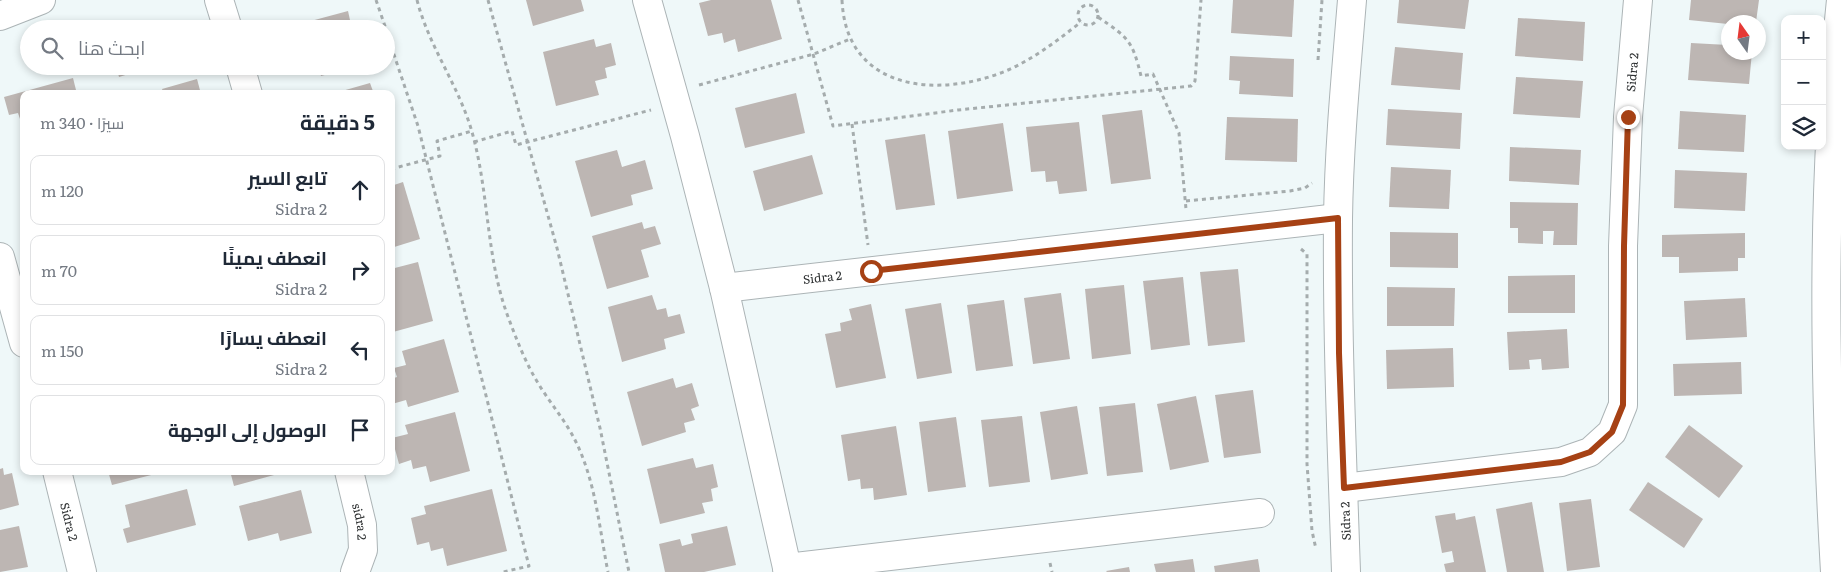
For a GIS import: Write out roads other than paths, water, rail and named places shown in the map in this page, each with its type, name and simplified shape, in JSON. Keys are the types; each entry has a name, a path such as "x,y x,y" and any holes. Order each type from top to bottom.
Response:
{"street":[{"path":"0,16 41,0"},
{"path":"218,0 225,20"},
{"path":"647,0 685,136 724,288 787,570 1260,514"},
{"name":"Sidra 2","path":"1347,566 1339,353 1338,218 1352,0"},
{"name":"Sidra 2","path":"1344,488 1561,462 1590,452 1612,432 1623,405 1624,246 1628,117 1638,0"},
{"path":"1835,572 1830,486 1826,343 1826,210 1834,64 1841,0"},
{"path":"243,75 247,90"},
{"name":"Sidra 2","path":"724,288 1338,218"},
{"path":"0,258 20,329"},
{"name":"Sidra 2","path":"58,475 82,572"},
{"name":"sidra 2","path":"350,475 362,525 363,550 355,572"}]}
